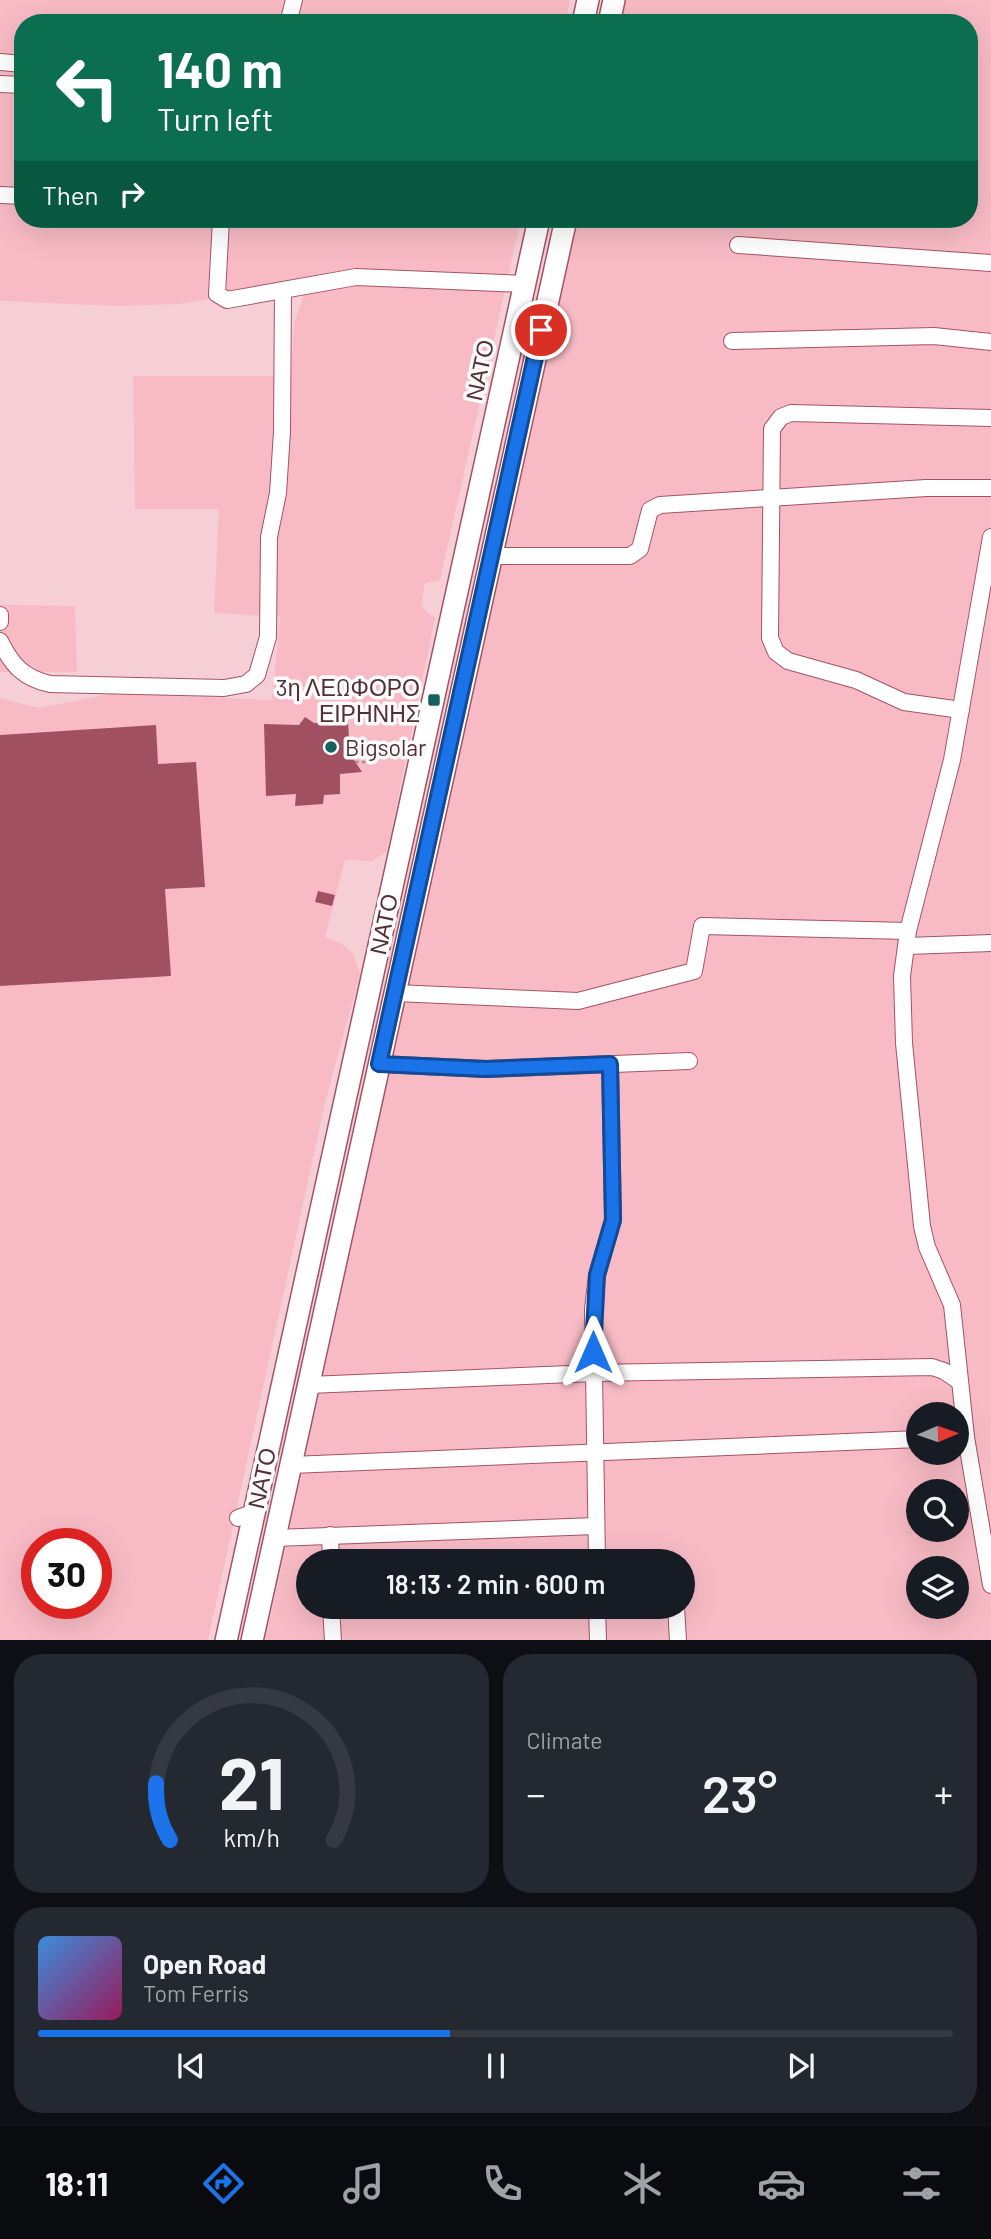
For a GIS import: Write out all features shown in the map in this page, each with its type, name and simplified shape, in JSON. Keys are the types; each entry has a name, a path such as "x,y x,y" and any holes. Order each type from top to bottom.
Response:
{"main road":[{"name":"ΝΑΤΟ","path":"226,1640 246,1515 537,228"},
{"name":"ΝΑΤΟ","path":"252,1640 564,228"}],"street":[{"path":"220,228 217,288 219,296 227,300 356,277 525,284"},
{"path":"738,245 991,263"},
{"path":"0,642 10,663 30,680 50,684 224,688 246,684 257,675 268,637 269,537 278,493 283,290"},
{"path":"732,341 934,336 991,342"},
{"path":"961,710 904,702 856,680 788,661 776,652 770,638 772,429 786,414 991,418"},
{"path":"491,556 630,556 640,549 650,510 660,505 926,488 991,488"},
{"path":"960,1402 952,1305 927,1247 922,1226 901,1008 908,939 952,760 991,537"},
{"path":"0,615 0,622"},
{"path":"395,993 578,1001 694,971 702,926 991,943"},
{"path":"379,1064 486,1069 689,1061"},
{"path":"597,1549 593,1373 597,1275 613,1220 610,1064"},
{"path":"309,1385 593,1373 932,1367 944,1370 959,1381"},
{"path":"291,1465 596,1450 906,1439"},
{"path":"967,1465 991,1585"},
{"path":"275,1538 596,1526"},
{"path":"330,1535 331,1549"},
{"path":"332,1619 333,1640"},
{"path":"597,1619 598,1640"},
{"path":"677,1619 678,1640"}],"path":[{"path":"355,762 367,762"}],"shaded area":[{"path":"0,0 570,0 567,14 14,14 14,228 519,228 440,580 425,583 421,607 435,618 387,851 373,861 345,860 325,937 341,943 353,954 360,974 325,1103 208,1640 0,1640 0,698 39,708 116,693 272,700 280,617 214,613 219,509 135,509 133,376 291,376 294,323 303,298 302,283 180,304 117,306 0,301"},
{"path":"624,0 991,0 991,1640 265,1640 575,228 978,228 978,14 621,14"},
{"path":"0,605 75,606 77,672 0,672"}],"building":[{"path":"305,717 314,723 348,722 350,754 362,772 340,774 340,794 324,795 323,804 295,806 296,794 266,796 264,724 299,725"},
{"path":"156,725 158,764 196,762 205,887 165,889 171,976 0,986 0,735"},
{"path":"318,891 335,895 332,906 315,902"}],"place":[{"name":"3η ΛΕΩΦΟΡΟ ΕΙΡΗΝΗΣ","path":"434,700"},
{"name":"Bigsolar","path":"331,747"}],"route":[{"path":"541,330 379,1064 486,1069 610,1064 613,1220 597,1275 593,1309 593,1352"}]}
